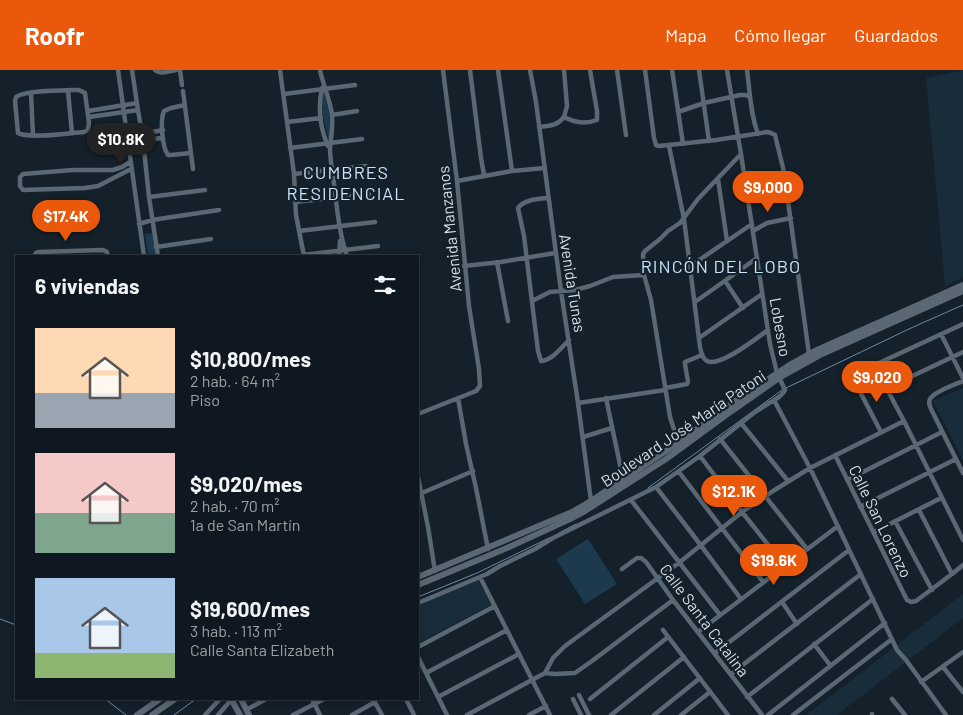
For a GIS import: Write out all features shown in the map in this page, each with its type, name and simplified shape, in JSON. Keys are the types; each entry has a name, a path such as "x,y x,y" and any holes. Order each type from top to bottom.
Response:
{"main road":[{"name":"Boulevard José María Patoni","path":"419,584 488,547 558,518 591,501 726,415 809,354 963,285"},
{"name":"Boulevard José María Patoni","path":"778,376 822,354 963,291"},
{"name":"Boulevard José María Patoni","path":"419,578 436,574 542,539 578,515 611,498 659,459"},
{"path":"137,715 157,700"},
{"path":"152,715 173,700"},
{"path":"232,700 240,715"},
{"path":"242,700 248,712"}],"street":[{"path":"118,70 144,255"},
{"path":"132,70 158,255"},
{"path":"155,70 161,73 178,70 182,85"},
{"path":"280,70 303,255"},
{"path":"320,70 332,115 329,143"},
{"name":"Avenida Manzanos","path":"443,70 457,181 464,266 480,386 476,390 458,398"},
{"path":"470,70 484,175"},
{"path":"498,70 512,171"},
{"name":"Avenida Tunas","path":"530,70 591,501"},
{"path":"539,127 555,125 564,117 567,106 564,70"},
{"path":"564,117 579,123 596,121 598,117 590,70"},
{"path":"617,70 626,136"},
{"path":"645,70 653,134 658,146 771,133 776,137 791,218 809,354"},
{"path":"672,70 682,144"},
{"path":"699,70 709,141"},
{"name":"Lobesno","path":"727,70 768,330 778,376 784,388 783,393 774,400"},
{"path":"747,70 750,97 758,134"},
{"path":"284,94 323,87 355,85"},
{"path":"323,87 320,98 321,118 329,143 340,237 342,250 345,255"},
{"path":"79,90 85,93 89,117 88,130 84,132 34,135 18,133 15,101 18,95 68,91 79,90"},
{"path":"68,91 72,133"},
{"path":"183,91 193,169"},
{"path":"31,93 34,135"},
{"path":"678,112 704,103 731,97 742,95 750,97"},
{"path":"88,111 137,103"},
{"path":"185,105 164,111 162,117 163,138 168,155 191,153"},
{"path":"89,117 138,110"},
{"path":"332,115 358,111"},
{"path":"287,122 321,118"},
{"path":"142,134 163,130"},
{"path":"143,140 163,138"},
{"path":"290,148 362,139"},
{"path":"669,146 684,219 702,355 705,360 718,362 768,330"},
{"path":"679,446 670,418 648,286 644,275 644,251 684,219 698,199 741,154"},
{"path":"130,162 118,169 110,170 29,173 21,175 20,186 23,190 85,188 98,186 131,169"},
{"path":"294,174 366,166"},
{"path":"457,181 484,175 545,168"},
{"path":"110,170 112,179"},
{"path":"718,179 727,241"},
{"path":"149,197 205,190"},
{"path":"295,202 369,194"},
{"path":"548,198 525,202 518,208 524,231 538,351 541,361 550,358 569,340"},
{"path":"139,224 152,220 219,210"},
{"path":"753,231 767,223 791,218"},
{"path":"299,231 375,222"},
{"path":"689,266 752,224"},
{"path":"156,247 211,239"},
{"path":"310,255 378,246"},
{"path":"35,255 38,252 65,254 105,250 108,255"},
{"path":"340,255 342,250"},
{"path":"464,266 555,254"},
{"path":"695,302 757,258"},
{"path":"497,262 508,321"},
{"path":"532,300 545,294 590,286 613,277 644,275"},
{"path":"724,281 744,308"},
{"path":"699,338 762,294"},
{"path":"881,432 857,386 856,374 963,324"},
{"path":"941,334 963,380 938,392 930,398 929,405 963,473"},
{"path":"886,388 963,352"},
{"path":"578,403 687,384 685,362 702,355"},
{"path":"874,365 963,540"},
{"path":"419,414 458,398 489,555"},
{"path":"606,398 622,480"},
{"path":"419,603 480,577 542,539 656,487 679,472 720,439 774,400 810,468 897,650 946,715"},
{"path":"467,715 545,673 558,651 680,562 765,496 810,468 904,421"},
{"path":"742,423 788,481"},
{"path":"583,437 612,428"},
{"path":"847,480 942,432"},
{"path":"720,439 807,549"},
{"name":"Calle San Lorenzo","path":"835,455 906,598 911,602 916,601 932,590"},
{"path":"700,456 785,566"},
{"path":"860,507 956,459"},
{"path":"422,493 473,471"},
{"path":"679,472 763,582"},
{"path":"419,482 436,574"},
{"path":"656,487 741,599"},
{"path":"611,498 616,506"},
{"path":"874,532 941,498"},
{"path":"631,500 720,615"},
{"path":"919,510 952,574"},
{"path":"895,521 932,590 963,565"},
{"path":"698,632 838,526"},
{"path":"715,654 849,550"},
{"name":"Calle Santa Catalina","path":"622,569 635,558 641,558 646,562 762,715"},
{"path":"730,674 798,624 861,574"},
{"path":"480,577 550,715"},
{"path":"748,697 873,599"},
{"path":"545,673 575,673 673,600"},
{"path":"782,602 798,624"},
{"path":"419,646 495,606"},
{"path":"768,715 885,623"},
{"path":"426,673 507,630"},
{"path":"663,630 727,714"},
{"path":"590,699 668,637"},
{"path":"794,715 892,639"},
{"path":"814,644 830,666"},
{"path":"921,682 963,652"},
{"path":"438,697 519,654"},
{"path":"611,715 684,657"},
{"path":"419,658 447,715"},
{"path":"943,666 963,692"},
{"path":"654,715 700,678"},
{"path":"681,715 710,692"},
{"path":"579,695 589,715"},
{"path":"573,699 581,715"},
{"path":"892,699 905,715"},
{"path":"205,715 219,700"},
{"path":"218,715 231,700"},
{"path":"248,712 265,700"},
{"path":"352,715 374,700 382,715"},
{"path":"406,700 414,715"},
{"path":"293,715 313,701 320,715"},
{"path":"529,715 546,706"}],"shaded area":[{"path":"963,70 963,277 945,286 926,78"},
{"path":"323,91 329,116 329,141 324,122"},
{"path":"152,233 156,255 148,255 145,234"},
{"path":"963,388 963,460 933,401"},
{"path":"588,539 617,584 585,604 556,559"},
{"path":"477,579 492,604 419,642 419,604"},
{"path":"963,594 963,618 837,715 806,715"}],"waterway":[{"path":"786,388 963,305"},
{"path":"648,488 782,390"},
{"path":"559,533 576,524"},
{"path":"419,597 477,573 549,538"},
{"path":"0,619 15,625"},
{"path":"106,700 126,715"},
{"path":"174,715 195,700"}],"district":[{"name":"CUMBRES RESIDENCIAL","path":"346,182"},
{"name":"RINCÓN DEL LOBO","path":"721,266"}]}
